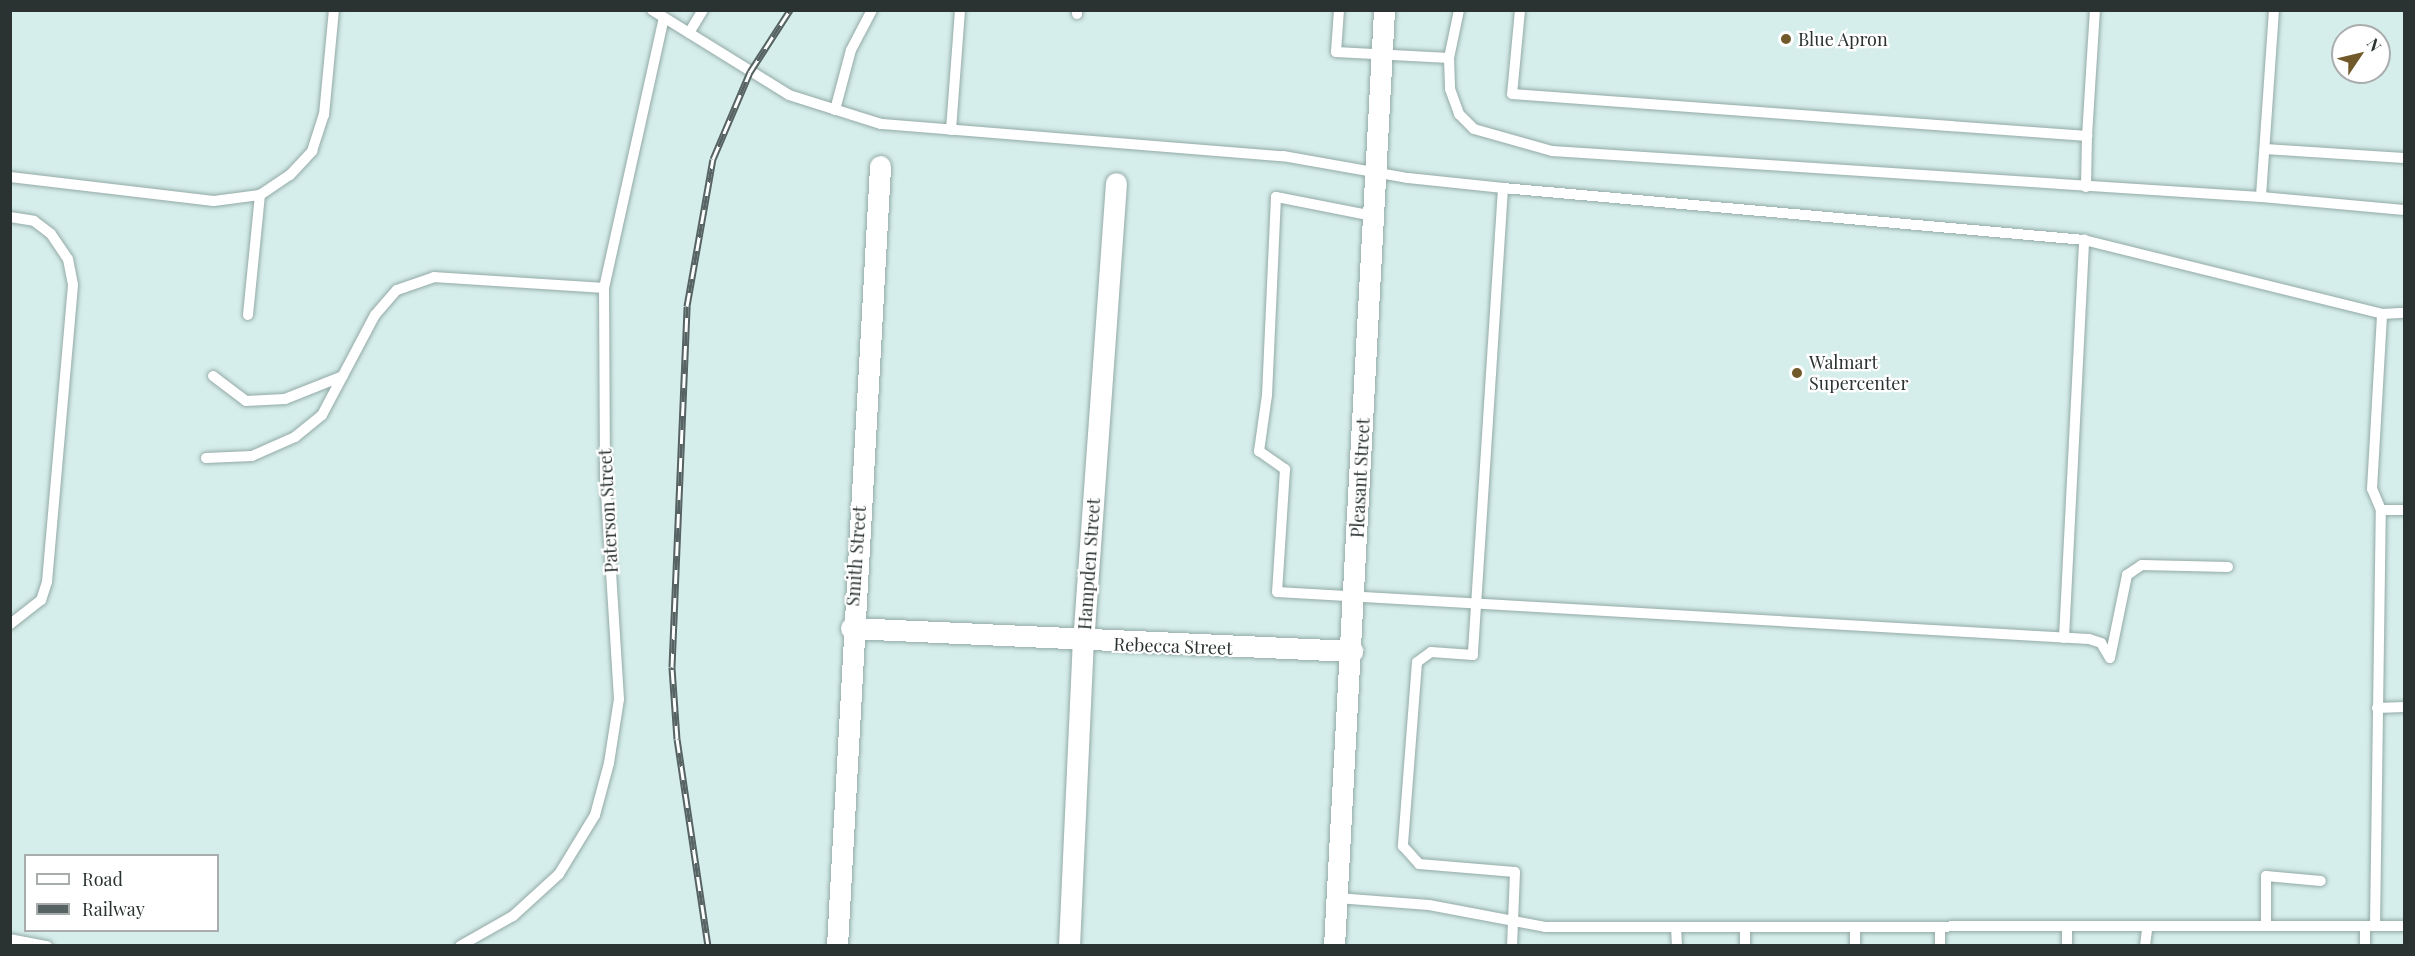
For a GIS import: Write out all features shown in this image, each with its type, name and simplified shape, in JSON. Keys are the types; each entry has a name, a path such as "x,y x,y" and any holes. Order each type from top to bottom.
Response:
{"street":[{"name":"Pleasant Street","path":"1334,945 1352,651 1384,10"},
{"name":"Smith Street","path":"837,945 851,628 880,166"},
{"name":"Hampden Street","path":"1069,945 1083,643 1116,183"},
{"name":"Rebecca Street","path":"851,628 1083,643 1352,651"}],"lane":[{"path":"10,177 214,201 260,195 290,175 312,151 324,115 334,10"},
{"path":"652,10 789,95 881,124 1283,156 1376,169 1408,178 1503,188 2084,240 2382,314 2404,313"},
{"path":"689,33 703,10"},
{"path":"835,110 851,50 872,10"},
{"path":"951,130 960,10"},
{"path":"1339,10 1336,52 1449,58"},
{"path":"1459,10 1449,58 1450,89 1459,114 1474,129 1552,151 2261,197 2404,210"},
{"path":"1520,10 1512,94 2086,136"},
{"path":"2086,187 2086,136 2095,10"},
{"path":"2261,197 2274,10"},
{"name":"Paterson Street","path":"460,945 513,916 559,874 595,815 609,762 620,699 605,476 604,288 664,18"},
{"path":"2265,149 2404,158"},
{"path":"1503,188 1473,655 1431,652 1417,662 1403,846 1419,864 1515,872 1512,945"},
{"path":"248,315 260,195"},
{"path":"1373,216 1276,197 1267,395 1259,450 1285,469 1277,592 2064,638 2101,644 2110,658 2127,575 2142,565 2228,567"},
{"path":"10,217 34,221 51,234 68,259 73,285 47,582 41,600 10,624"},
{"path":"2064,638 2084,240"},
{"path":"206,458 252,456 295,437 322,415 375,315 397,290 434,277 604,288"},
{"path":"2365,945 2370,926 2377,708 2381,510 2372,489 2382,314"},
{"path":"213,376 246,401 285,399 343,376"},
{"path":"2381,510 2404,510"},
{"path":"2377,708 2404,707"},
{"path":"2266,926 2266,876 2321,880"},
{"path":"1337,898 1429,905 1512,924 2067,929 2404,926"},
{"path":"1676,927 1677,945"},
{"path":"1745,927 1745,945"},
{"path":"1855,928 1856,945"},
{"path":"1940,928 1940,945"},
{"path":"2067,929 2067,945"},
{"path":"2145,945 2147,929"},
{"path":"10,939 47,945"}],"railway":[{"path":"708,946 677,739 672,667 687,306 713,159 750,72 790,10"}],"place":[{"name":"Blue Apron","path":"1786,39"},
{"name":"Walmart Supercenter","path":"1797,373"}]}
